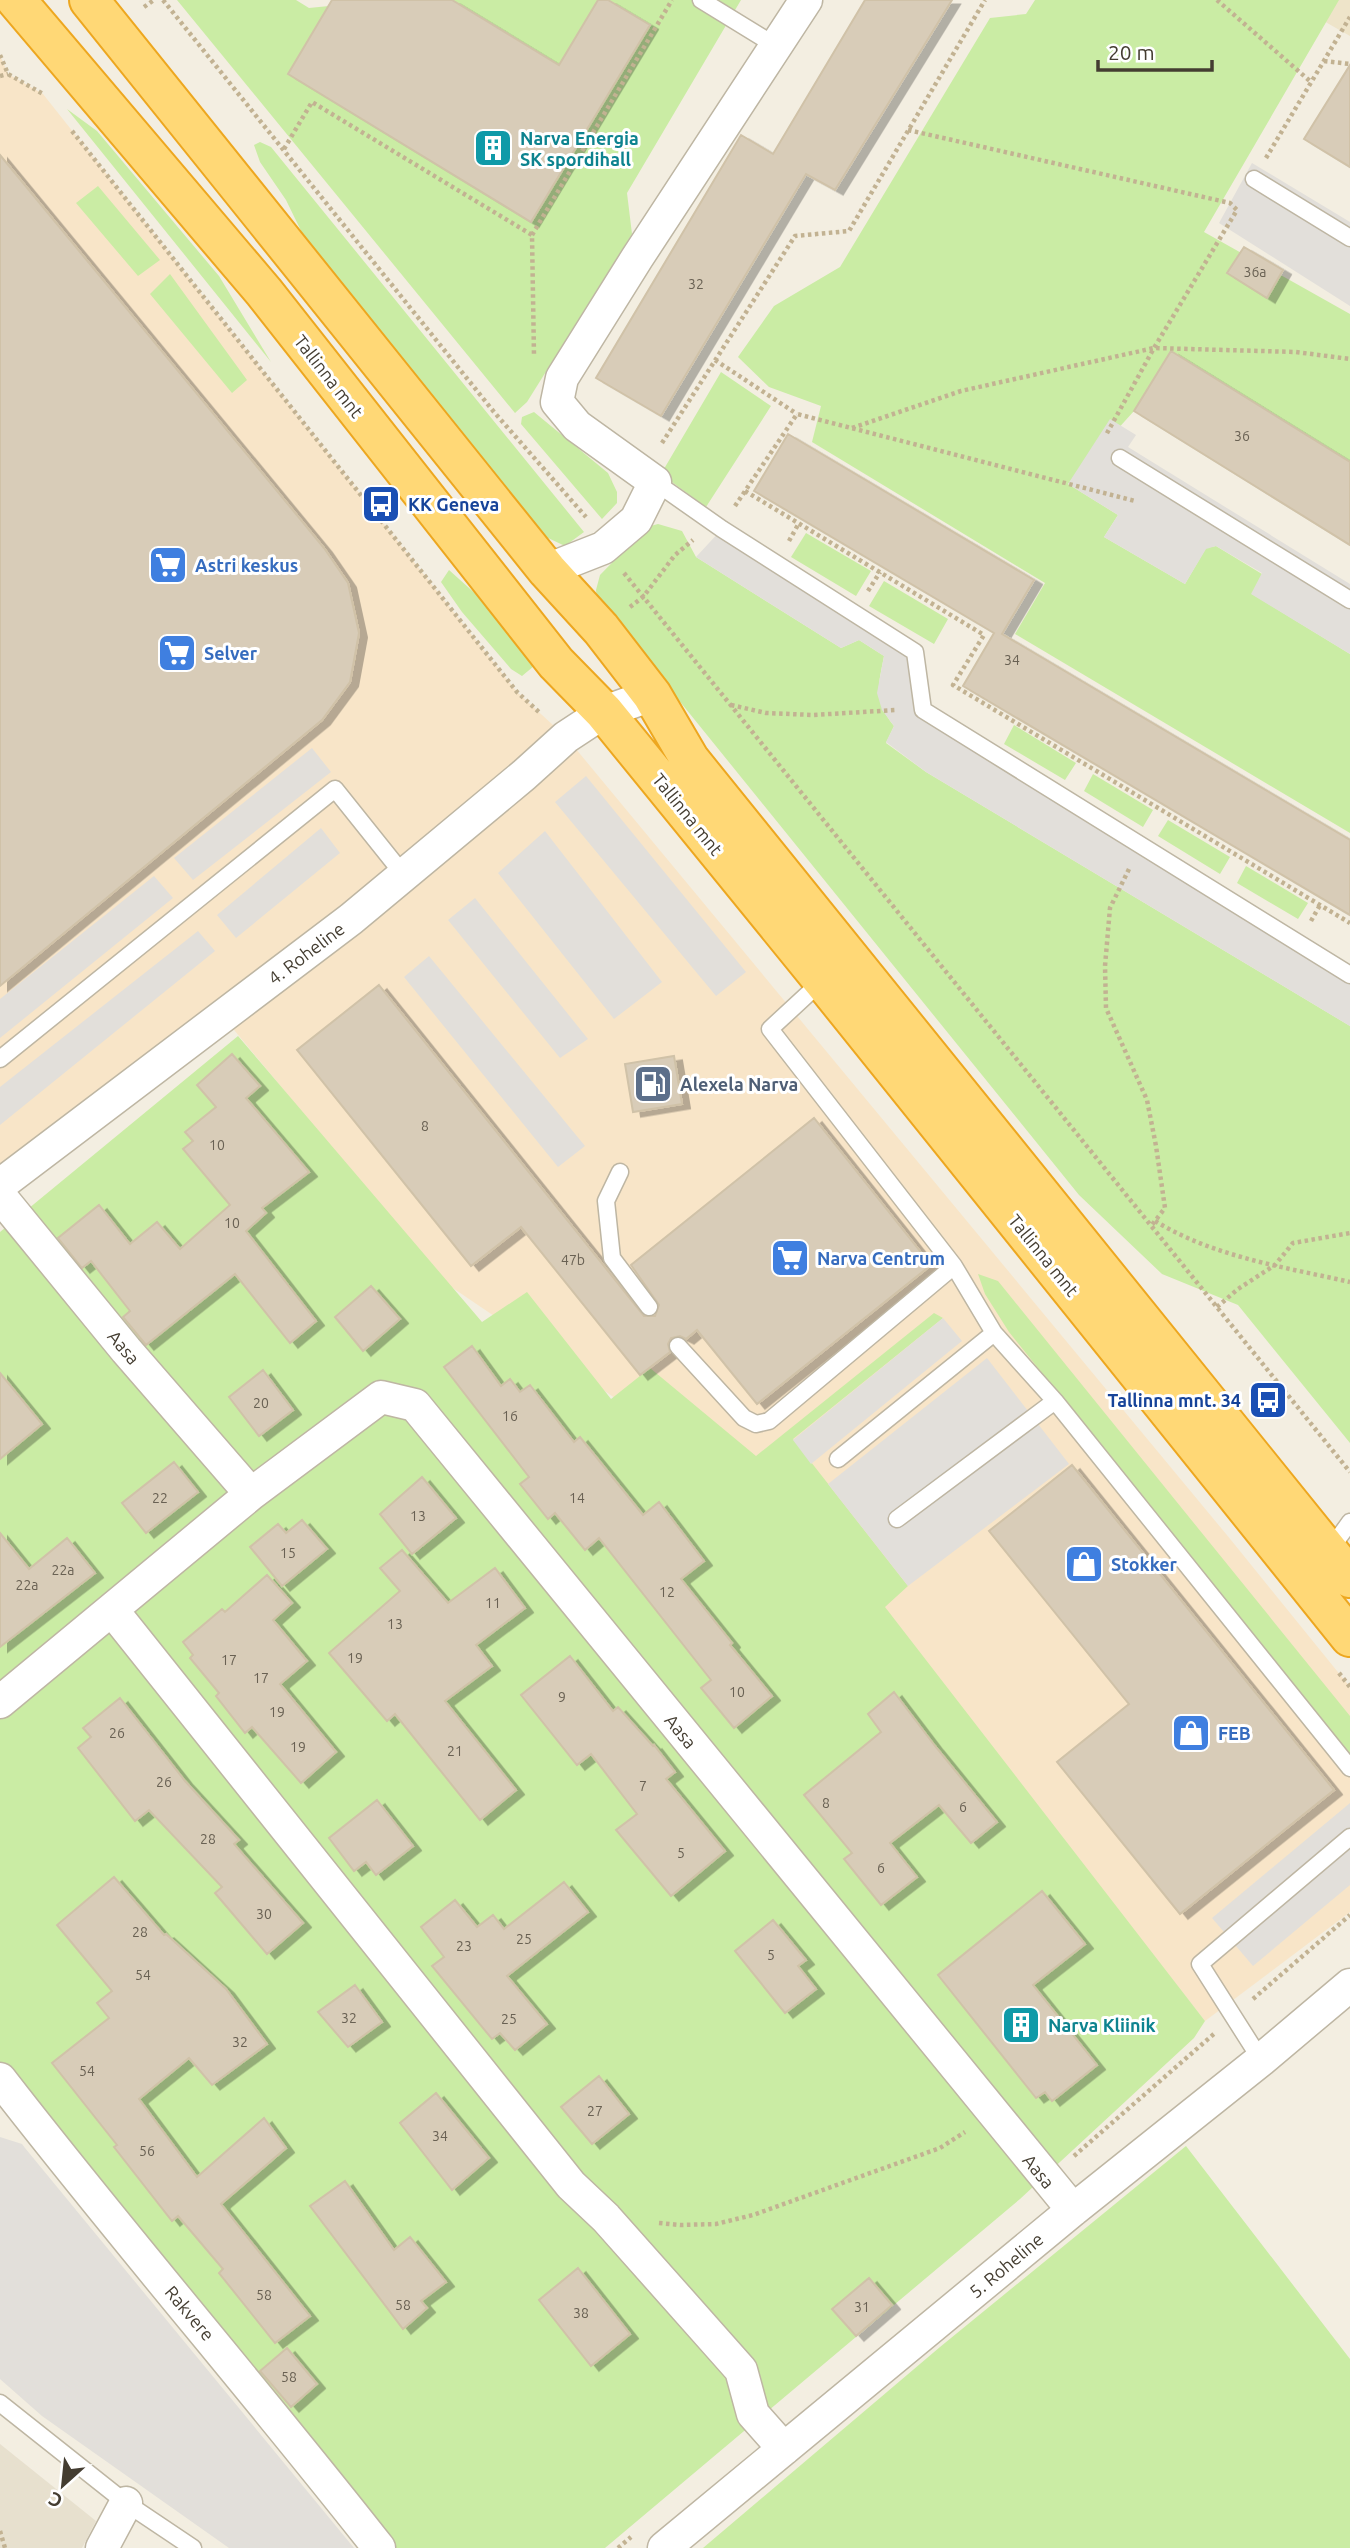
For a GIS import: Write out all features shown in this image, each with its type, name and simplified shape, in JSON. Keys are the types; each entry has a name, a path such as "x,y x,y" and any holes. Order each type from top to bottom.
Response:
{"highway":[{"name":"Tallinna mnt","path":"16,0 264,292 555,663 604,712 836,970 1327,1559 1350,1637"},
{"name":"Tallinna mnt","path":"89,0 547,570 601,629 652,695 690,760 836,970"}],"street":[{"path":"547,570 603,548 636,520 649,478 576,426 557,402 562,378 806,0"},
{"name":"4. Roheline","path":"0,1185 351,919 566,737 604,712 652,695"},
{"name":"Aasa","path":"0,1196 126,1350 251,1494"},
{"name":"Aasa","path":"0,1702 251,1494 381,1397 415,1405 1073,2210"},
{"path":"112,1610 571,2185 606,2218 741,2370 753,2414 784,2449"},
{"name":"5. Roheline","path":"664,2548 1350,1985"},
{"name":"Rakvere","path":"0,2079 62,2159 293,2438 379,2548"},
{"path":"102,2548 126,2502"}],"lane":[{"path":"701,0 776,46"},
{"path":"1254,179 1350,238"},
{"path":"1120,458 1350,600"},
{"path":"649,478 915,652 923,710 1350,975"},
{"path":"0,1059 335,789 400,877"},
{"path":"836,970 770,1029 954,1266 994,1333 1055,1401 1350,1768"},
{"path":"620,1172 606,1200 612,1258 649,1307"},
{"path":"678,1346 744,1418 756,1424 769,1421 954,1266"},
{"path":"838,1459 994,1333"},
{"path":"897,1519 1055,1401"},
{"path":"1261,2060 1200,1964 1350,1837"},
{"path":"0,2403 126,2502 193,2548"}],"path":[{"path":"163,0 494,412 587,518 603,548 1350,1472"},
{"path":"557,402 534,390 532,235 672,0"},
{"path":"649,478 715,360 796,236 849,231 985,0"},
{"path":"1217,0 1311,82"},
{"path":"1120,458 1105,438 1154,348 1350,18"},
{"path":"0,55 8,74 43,94 52,105"},
{"path":"1324,61 1350,64"},
{"path":"0,76 8,74"},
{"path":"284,149 312,102 532,235"},
{"path":"69,126 517,692 566,737"},
{"path":"908,130 1230,203 1237,210"},
{"path":"851,428 961,391 1154,348 1296,352 1350,359"},
{"path":"715,360 797,414 1133,501 1170,489"},
{"path":"643,597 675,555 731,511 797,414"},
{"path":"745,491 984,635 953,685 1350,923"},
{"path":"730,705 766,713 813,715 923,710"},
{"path":"1142,846 1110,908 1105,966 1106,1008 1147,1100 1156,1146 1165,1208 1151,1226"},
{"path":"1156,1221 1182,1237 1244,1258 1350,1282"},
{"path":"1217,1307 1238,1289 1275,1265 1293,1243 1350,1233"},
{"path":"606,2218 680,2225 716,2224 753,2215 940,2148 993,2114"},
{"path":"0,2531 5,2548"}],"shaded area":[{"path":"1287,0 1350,0 1350,36"},
{"path":"0,55 8,74 43,94 517,692 566,737 1350,1687 1350,1912 1205,2021 897,1631 699,1455 441,1280 230,1025 0,1185"},
{"path":"1252,163 1350,222 1350,306 1219,223"},
{"path":"1110,419 1136,435 1128,447 1350,584 1350,654 1251,594 1262,573 1216,546 1206,549 1185,584 1104,537 1118,515 1068,484"},
{"path":"722,529 915,652 923,710 1350,975 1350,1026 926,772 886,742 894,726 882,710 877,693 884,656 859,640 841,648 696,557"},
{"path":"312,748 331,772 193,880 174,858"},
{"path":"586,776 746,972 716,996 555,802"},
{"path":"321,828 340,853 236,938 217,915"},
{"path":"545,831 662,982 614,1019 498,873"},
{"path":"154,876 173,898 0,1038 0,999"},
{"path":"475,898 588,1039 560,1058 448,920"},
{"path":"198,931 215,951 0,1125 0,1087"},
{"path":"429,956 585,1146 558,1167 404,977"},
{"path":"943,1318 962,1341 811,1464 793,1440"},
{"path":"987,1358 1069,1464 908,1586 828,1484"},
{"path":"1350,1803 1350,1885 1253,1966 1212,1918"},
{"path":"0,2137 22,2144 354,2548 229,2548 42,2416 0,2379"},
{"path":"0,2444 96,2521 82,2548 0,2548"}],"green space":[{"path":"177,0 296,0 309,8 329,6 333,0 741,0 627,193 632,234 527,402 515,413"},
{"path":"1035,0 1339,0 1204,232 1350,314 1350,462 1171,351 1134,411 1068,484 1118,515 1104,537 1185,584 1206,548 1216,546 1262,574 1252,594 1350,654 1350,833 1015,634 1045,583 812,442 821,406 769,387 738,357 774,306 840,267 990,18 1026,14"},
{"path":"67,109 97,131 219,276 271,362"},
{"path":"260,142 271,147 584,532 565,546 546,537 306,241 286,200 260,162 254,145"},
{"path":"98,186 160,260 138,276 76,203"},
{"path":"170,274 247,380 232,393 150,294"},
{"path":"721,372 771,406 706,507 661,474"},
{"path":"534,412 608,473 617,492 617,503 602,519 521,424 522,417"},
{"path":"658,524 682,531 696,557 841,648 859,640 884,656 880,700 894,726 886,743 926,772 1350,1026 1350,1443 1238,1305 1162,1274 1079,1195 597,599 596,590 600,575 647,527"},
{"path":"806,533 871,571 856,596 791,557"},
{"path":"449,570 498,614 540,661 522,676 511,669 462,612 441,582"},
{"path":"884,581 948,619 934,644 869,606"},
{"path":"1014,725 1076,763 1065,780 1004,744"},
{"path":"1093,774 1153,810 1143,827 1084,791"},
{"path":"1168,820 1230,857 1220,874 1158,836"},
{"path":"1246,866 1308,903 1298,919 1237,883"},
{"path":"238,1036 482,1322 527,1292 611,1399 650,1368 756,1456 934,1313 943,1318 793,1439 908,1586 885,1607 1205,2021 1194,2038 1020,2199 605,2548 378,2548 0,2074 0,1232"},
{"path":"978,1274 998,1281 1350,1716 1350,1756 1009,1332 985,1294"},
{"path":"1186,2146 1350,2359 1350,2548 703,2548 940,2347"}],"building":[{"name":"Narva Energia SK spordihall","path":"332,0 452,0 559,65 598,0 608,0 650,25 531,222 288,74"},
{"path":"865,0 952,0 835,190 806,174 661,416 596,378 741,135 773,154"},
{"path":"1350,65 1350,167 1304,139"},
{"name":"Astri keskus","path":"0,155 324,548 348,583 359,633 350,682 322,720 0,986"},
{"path":"1244,247 1283,270 1267,298 1227,273"},
{"path":"1171,351 1350,462 1350,545 1134,411"},
{"path":"788,434 1034,580 1002,634 1350,840 1350,915 963,686 994,633 754,491"},
{"path":"379,985 644,1316 655,1316 659,1305 631,1265 814,1118 931,1265 757,1404 697,1330 686,1339 680,1336 671,1338 668,1344 670,1352 640,1375 521,1227 471,1266 297,1050"},
{"path":"232,1054 260,1086 246,1098 309,1172 262,1208 266,1213 246,1231 316,1321 290,1343 235,1274 146,1345 123,1317 130,1311 91,1261 82,1268 58,1238 99,1205 130,1244 157,1222 180,1249 230,1205 183,1149 193,1141 185,1132 216,1107 197,1085"},
{"name":"Alexela Narva","path":"674,1056 682,1104 633,1112 625,1064"},
{"path":"371,1286 400,1319 363,1351 335,1317"},
{"path":"472,1346 501,1386 510,1379 520,1392 530,1385 574,1442 580,1437 643,1515 659,1502 704,1561 681,1579 772,1696 734,1728 701,1688 711,1680 599,1538 585,1550 555,1513 548,1519 520,1484 529,1477 444,1367"},
{"path":"263,1370 293,1410 259,1436 229,1397"},
{"path":"0,1373 42,1424 0,1459"},
{"path":"174,1462 198,1492 146,1533 122,1503"},
{"name":"FEB","path":"1072,1465 1334,1790 1180,1914 1057,1762 1129,1704 989,1531"},
{"path":"422,1477 456,1518 412,1554 380,1514"},
{"path":"302,1520 327,1549 282,1586 250,1547 278,1524 286,1533"},
{"path":"0,1533 29,1569 67,1538 95,1573 0,1647"},
{"path":"402,1550 448,1603 495,1568 525,1608 476,1645 492,1666 445,1701 516,1790 480,1820 395,1714 387,1721 329,1653 400,1591 380,1568"},
{"path":"267,1575 292,1603 273,1620 307,1661 280,1684 336,1752 301,1783 252,1727 245,1733 216,1696 219,1693 190,1658 193,1655 183,1642 222,1609 225,1612"},
{"path":"570,1656 613,1711 618,1707 654,1745 675,1772 666,1779 725,1851 671,1896 616,1830 637,1814 591,1754 577,1765 521,1695"},
{"path":"894,1692 997,1822 971,1843 939,1805 890,1843 917,1877 881,1905 844,1859 852,1853 804,1795 881,1732 868,1714"},
{"path":"120,1698 185,1781 239,1840 234,1844 303,1923 267,1954 215,1893 222,1887 149,1810 135,1821 78,1748 91,1737 83,1728"},
{"path":"377,1800 413,1846 376,1875 366,1862 354,1871 329,1838"},
{"path":"114,1877 164,1935 226,1989 267,2044 212,2085 189,2058 139,2099 197,2177 264,2118 286,2148 221,2204 310,2316 275,2343 219,2273 223,2269 178,2216 172,2221 114,2147 117,2145 52,2063 109,2018 97,2003 112,1991 57,1925"},
{"path":"564,1882 588,1912 507,1976 547,2024 515,2050 500,2033 492,2039 432,1966 444,1957 421,1927 455,1900 477,1927 493,1915 504,1929"},
{"name":"Narva Kliinik","path":"1042,1891 1085,1944 1033,1985 1097,2065 1052,2101 1045,2092 1036,2098 938,1975"},
{"path":"773,1920 806,1960 798,1966 816,1989 785,2013 735,1951"},
{"path":"355,1985 382,2022 348,2047 318,2012"},
{"path":"599,2076 629,2114 592,2144 561,2107"},
{"path":"436,2093 489,2158 452,2190 400,2123"},
{"path":"345,2181 394,2250 410,2237 446,2282 421,2301 427,2308 403,2329 310,2206"},
{"path":"578,2268 630,2334 591,2366 539,2300"},
{"path":"869,2278 892,2305 856,2336 832,2309"},
{"path":"287,2348 317,2384 291,2407 260,2371"}],"place":[{"name":"Narva Energia SK spordihall","path":"493,148"},
{"name":"KK Geneva","path":"381,504"},
{"name":"Astri keskus","path":"168,565"},
{"name":"Selver","path":"177,653"},
{"name":"Alexela Narva","path":"653,1084"},
{"name":"Narva Centrum","path":"790,1258"},
{"name":"Tallinna mnt. 34","path":"1268,1400"},
{"name":"Stokker","path":"1084,1564"},
{"name":"FEB","path":"1191,1733"},
{"name":"Narva Kliinik","path":"1021,2025"}]}
